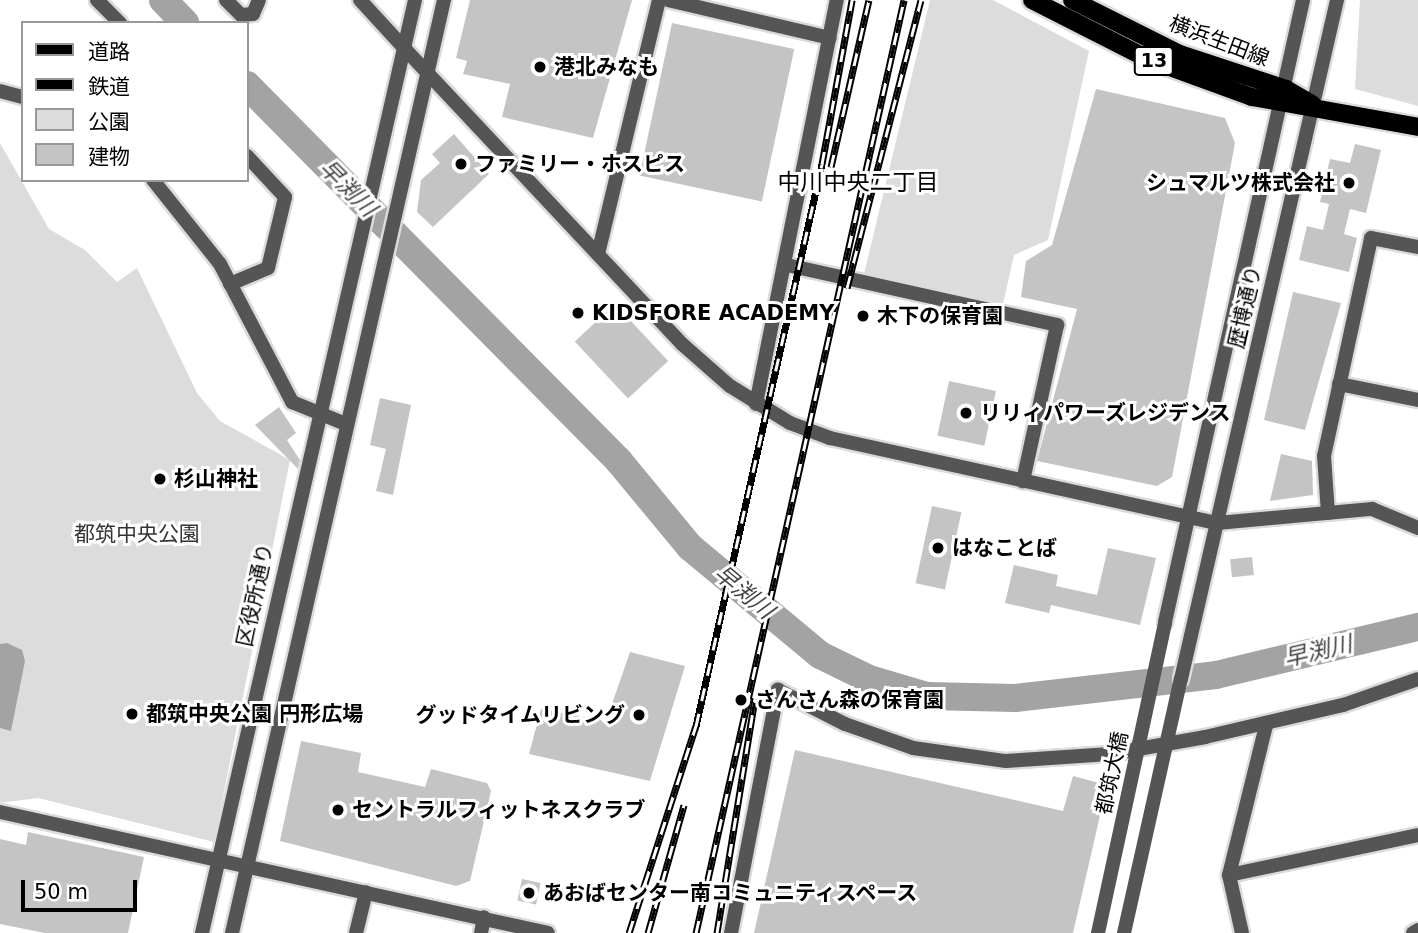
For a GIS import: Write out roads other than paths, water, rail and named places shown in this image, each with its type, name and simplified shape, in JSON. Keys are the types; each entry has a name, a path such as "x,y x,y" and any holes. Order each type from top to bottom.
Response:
{"main road":[{"name":"横浜生田線","path":"1032,0 1148,59 1312,104 1418,127"},
{"name":"横浜生田線","path":"1072,0 1180,54 1285,97"}],"street":[{"path":"97,0 118,21"},
{"path":"226,0 241,15 253,13 259,0"},
{"path":"360,0 682,344 756,404 830,438 1189,518 1217,523 1372,509 1418,528"},
{"path":"405,49 415,0"},
{"path":"232,933 444,0"},
{"path":"598,254 659,0"},
{"path":"668,0 830,38"},
{"path":"756,404 787,265 838,0"},
{"name":"歴博通り","path":"1165,622 1285,97 1303,0"},
{"name":"歴博通り","path":"1124,933 1337,0"},
{"name":"区役所通り","path":"202,933 317,415 405,49"},
{"path":"0,92 21,97"},
{"path":"230,284 268,268 285,197 248,157"},
{"path":"155,182 195,227 230,284 276,380 299,410 346,424"},
{"path":"1328,513 1324,456 1371,238 1418,247"},
{"path":"787,265 1057,325 1023,481"},
{"path":"1339,384 1418,400"},
{"name":"都筑大橋","path":"1098,933 1165,622"},
{"path":"732,933 778,690 845,724 965,758 1110,754 1266,725 1418,679"},
{"path":"1242,933 1228,875 1266,725"},
{"path":"0,812 548,933"},
{"path":"1228,875 1418,835"},
{"path":"356,933 366,892"},
{"path":"481,933 484,917"},
{"path":"1413,933 1418,930"}],"waterway":[{"name":"早渕川","path":"163,0 183,21"},
{"name":"早渕川","path":"248,86 618,460 690,547 820,655 869,679 927,696 1015,698 1216,675 1418,627"}],"railway":[{"path":"629,933 696,726 822,164 852,0"},
{"path":"831,167 869,0"},
{"path":"696,933 904,0"},
{"path":"847,288 921,0"},
{"path":"717,933 755,698"},
{"path":"648,933 684,805"}],"place":[{"name":"港北みなも","path":"540,67"},
{"name":"ファミリー・ホスピス","path":"461,164"},
{"name":"シュマルツ株式会社","path":"1349,183"},
{"name":"KIDSFORE ACADEMY","path":"578,313"},
{"name":"木下の保育園","path":"863,316"},
{"name":"リリィパワーズレジデンス","path":"966,413"},
{"name":"杉山神社","path":"160,479"},
{"name":"はなことば","path":"938,548"},
{"name":"さんさん森の保育園","path":"741,700"},
{"name":"都筑中央公園 円形広場","path":"132,714"},
{"name":"グッドタイムリビング","path":"639,715"},
{"name":"セントラルフィットネスクラブ","path":"338,810"},
{"name":"あおばセンター南コミュニティスペース","path":"529,893"}],"district":[{"name":"中川中央二丁目","path":"858,182"}],"park label":[{"name":"都筑中央公園","path":"137,534"}]}
